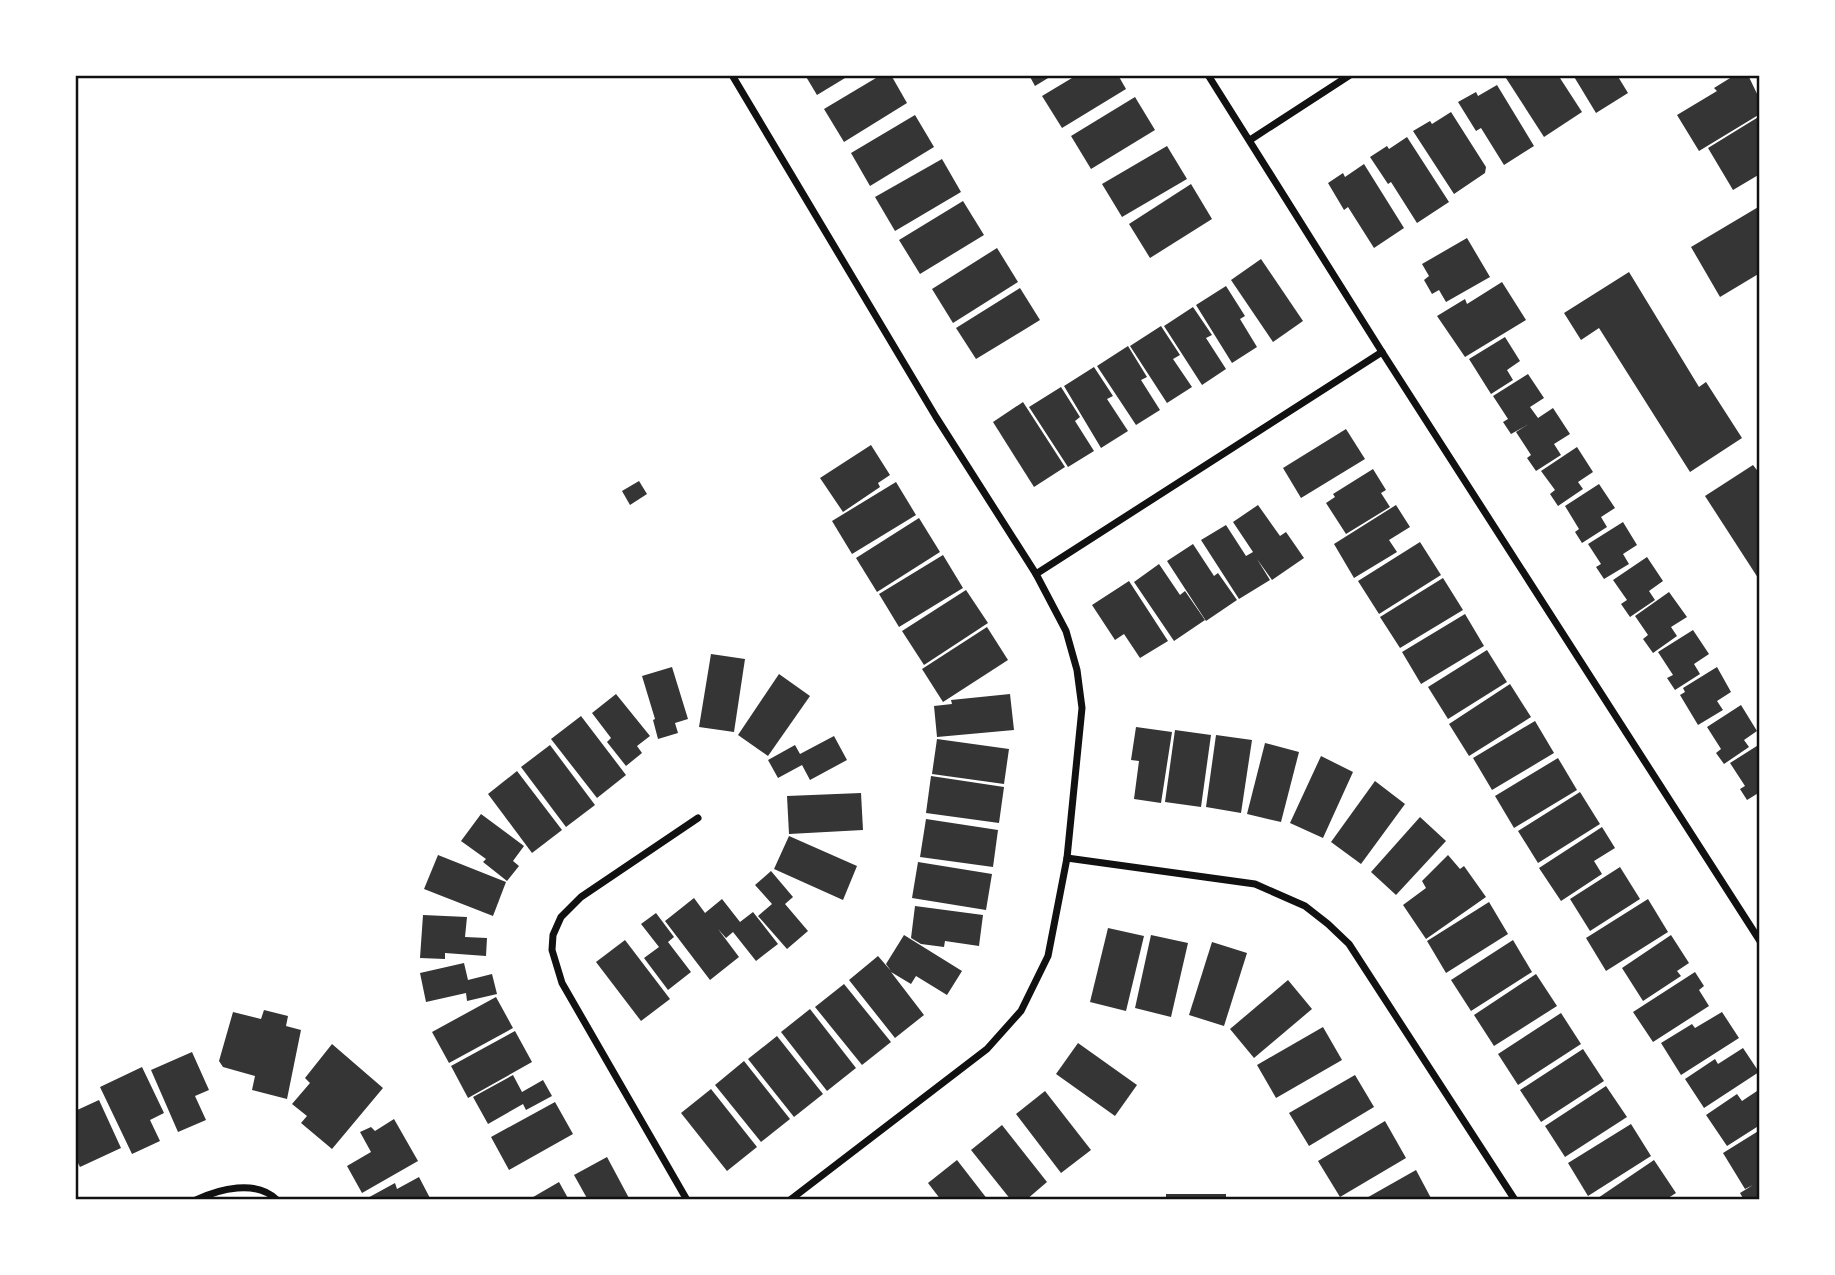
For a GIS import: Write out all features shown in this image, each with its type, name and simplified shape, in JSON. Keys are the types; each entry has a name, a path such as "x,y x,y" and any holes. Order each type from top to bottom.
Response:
{"street":[{"path":"732,75 936,416 1036,573 1066,631 1077,670 1082,708 1067,858 1048,956 1021,1011 987,1049 790,1200"},
{"path":"1208,75 1382,352 1760,941"},
{"path":"1250,140 1350,75"},
{"path":"1036,573 1382,352"},
{"path":"687,1200 562,983 552,950 553,935 561,917 581,897 698,818"},
{"path":"1067,858 1255,884 1305,906 1349,944 1515,1200"},
{"path":"195,1200 239,1186 272,1195 277,1200"}],"building":[{"path":"805,75 850,75 817,95"},
{"path":"881,75 891,75 907,103 844,142 824,109"},
{"path":"1029,75 1053,75 1035,86"},
{"path":"1077,75 1118,75 1126,89 1062,128 1042,96"},
{"path":"1504,75 1558,75 1582,112 1544,137"},
{"path":"1573,75 1617,75 1628,93 1596,113"},
{"path":"1735,75 1748,75 1760,100 1760,114 1699,151 1677,115 1717,91 1714,88"},
{"path":"1497,85 1534,146 1504,165 1481,128 1476,131 1458,102 1476,92 1478,96"},
{"path":"1135,97 1155,130 1091,169 1071,136"},
{"path":"1451,112 1486,167 1485,173 1454,194 1413,131 1430,121 1432,124"},
{"path":"915,115 934,147 870,186 851,153"},
{"path":"1760,116 1760,174 1733,190 1708,148"},
{"path":"1407,137 1449,202 1417,223 1391,182 1388,184 1370,157"},
{"path":"1167,146 1187,179 1122,217 1102,184"},
{"path":"942,159 961,192 895,231 875,197"},
{"path":"1364,164 1404,228 1374,248 1348,207 1344,210 1328,183 1343,173 1345,177"},
{"path":"1191,184 1212,219 1150,258 1129,224"},
{"path":"963,201 984,235 920,274 899,240"},
{"path":"1760,206 1760,273 1720,297 1691,247"},
{"path":"1467,238 1490,277 1446,302 1439,290 1432,294 1424,280 1429,276 1422,264"},
{"path":"997,248 1018,282 953,323 932,289"},
{"path":"1261,259 1303,321 1273,342 1231,280"},
{"path":"1629,272 1699,387 1706,382 1742,438 1690,472 1599,328 1581,340 1564,313"},
{"path":"1502,282 1526,320 1465,357 1437,316 1465,299 1467,304"},
{"path":"1226,286 1245,316 1240,319 1257,347 1232,363 1196,305"},
{"path":"1020,288 1040,320 976,359 956,328"},
{"path":"1193,307 1212,335 1206,338 1226,369 1202,385 1164,326"},
{"path":"1161,326 1180,355 1173,359 1192,387 1167,403 1130,346"},
{"path":"1505,337 1520,361 1507,370 1513,380 1491,394 1469,359"},
{"path":"1128,346 1147,377 1141,380 1160,410 1136,425 1097,366"},
{"path":"1094,367 1113,396 1107,399 1128,431 1101,448 1064,386"},
{"path":"1528,374 1544,398 1530,407 1538,418 1553,408 1570,434 1554,444 1561,455 1536,471 1527,458 1531,455 1516,432 1529,424 1511,434 1503,422 1508,419 1493,396"},
{"path":"1061,387 1080,417 1075,421 1094,451 1068,467 1029,407"},
{"path":"1023,402 1065,467 1034,487 993,422"},
{"path":"1346,429 1365,459 1301,498 1283,468"},
{"path":"871,445 890,475 878,483 880,487 843,512 820,478"},
{"path":"1577,447 1593,472 1578,482 1583,489 1558,506 1550,494 1555,490 1541,471"},
{"path":"1753,465 1760,474 1760,581 1705,496"},
{"path":"1373,469 1386,490 1381,493 1390,507 1346,534 1326,503 1335,497 1333,494"},
{"path":"639,481 647,494 630,505 622,491"},
{"path":"896,482 916,515 852,554 832,521"},
{"path":"1599,484 1615,508 1601,517 1607,527 1582,543 1575,532 1579,529 1565,506"},
{"path":"1258,505 1280,536 1286,532 1304,558 1272,580 1257,559 1270,580 1239,599 1201,540 1226,525 1246,556 1253,552 1233,522"},
{"path":"1396,505 1410,527 1389,540 1397,552 1354,578 1334,544"},
{"path":"919,518 940,552 877,592 856,558"},
{"path":"1623,522 1637,545 1623,554 1629,564 1604,579 1596,567 1601,564 1588,544"},
{"path":"1420,542 1441,575 1379,614 1358,581"},
{"path":"1193,544 1214,576 1218,573 1237,600 1206,621 1167,561"},
{"path":"943,555 963,588 899,627 879,594"},
{"path":"1647,557 1663,581 1649,591 1655,600 1630,617 1621,604 1627,600 1613,580"},
{"path":"1159,564 1180,595 1185,591 1205,620 1174,641 1134,582"},
{"path":"1443,578 1463,610 1400,648 1380,617"},
{"path":"1129,581 1168,641 1140,658 1124,634 1115,640 1092,605"},
{"path":"966,590 988,623 924,665 902,631"},
{"path":"1669,592 1687,617 1671,627 1677,636 1653,653 1643,639 1648,635 1635,616"},
{"path":"1465,614 1484,646 1421,684 1402,652"},
{"path":"987,627 1008,660 943,702 922,669"},
{"path":"1693,630 1709,654 1694,664 1700,674 1675,690 1667,678 1673,675 1658,652"},
{"path":"1487,650 1507,682 1448,719 1428,687"},
{"path":"711,654 745,659 734,732 699,727"},
{"path":"672,667 688,719 675,723 678,733 658,739 642,676"},
{"path":"1717,667 1731,692 1717,701 1723,710 1698,725 1680,695 1685,692 1683,688"},
{"path":"779,674 810,696 768,756 738,735"},
{"path":"1510,684 1531,717 1469,756 1449,724"},
{"path":"616,694 650,736 637,746 642,753 626,766 607,742 611,738 592,713"},
{"path":"1010,694 1014,730 937,737 934,706 952,704 951,700"},
{"path":"1741,705 1757,731 1744,740 1749,747 1724,764 1716,753 1721,749 1707,727"},
{"path":"581,716 626,775 597,798 551,739"},
{"path":"1535,721 1554,753 1492,790 1473,758"},
{"path":"1136,727 1172,732 1161,803 1134,799 1139,761 1131,760"},
{"path":"1175,730 1211,735 1201,807 1165,802"},
{"path":"1216,735 1252,740 1241,813 1206,807"},
{"path":"834,736 847,760 810,780 802,765 778,778 768,760 795,745 800,754"},
{"path":"937,739 1009,749 1004,784 932,774"},
{"path":"1265,743 1299,752 1281,822 1247,814"},
{"path":"1760,744 1760,792 1747,800 1740,789 1745,786 1730,763"},
{"path":"550,745 595,805 566,827 521,767"},
{"path":"1321,756 1353,772 1323,838 1290,823"},
{"path":"1558,758 1577,790 1514,828 1495,796"},
{"path":"517,771 562,830 532,853 488,794"},
{"path":"931,776 1004,787 999,823 926,813"},
{"path":"1375,781 1405,804 1361,864 1331,842"},
{"path":"1580,792 1600,824 1538,863 1518,831"},
{"path":"861,793 863,830 789,834 787,796"},
{"path":"481,814 524,846 513,861 519,866 507,881 483,862 486,859 461,841"},
{"path":"1420,817 1446,841 1396,895 1371,872"},
{"path":"926,819 998,830 993,867 920,857"},
{"path":"1602,827 1615,848 1594,861 1602,874 1561,901 1539,868"},
{"path":"789,836 857,866 843,900 774,869"},
{"path":"438,855 506,882 493,916 424,889"},
{"path":"1448,855 1460,869 1464,866 1486,897 1426,939 1403,905 1426,888 1422,881"},
{"path":"918,862 992,874 986,910 912,898"},
{"path":"1620,867 1640,899 1590,931 1570,899"},
{"path":"771,871 793,897 785,904 808,931 787,949 758,916 772,904 755,885"},
{"path":"694,898 705,913 722,899 740,922 753,912 778,944 756,961 733,932 726,938 718,929 739,957 710,980 665,921"},
{"path":"1648,899 1668,932 1606,971 1586,938"},
{"path":"1489,902 1508,934 1446,973 1427,941"},
{"path":"915,906 983,915 979,946 945,941 944,947 921,944 911,938"},
{"path":"656,913 674,937 668,942 691,972 668,990 644,958 659,947 641,924"},
{"path":"423,915 467,917 465,937 487,938 486,956 445,953 445,959 420,958"},
{"path":"1108,928 1144,936 1126,1011 1090,1002"},
{"path":"904,935 962,971 947,995 916,976 911,984 891,972 924,1015 895,1038 849,980 878,956 891,971 886,964"},
{"path":"1151,935 1188,943 1171,1017 1135,1008"},
{"path":"1671,935 1689,963 1677,971 1681,976 1643,1001 1622,968"},
{"path":"625,940 670,999 641,1021 596,962"},
{"path":"1513,940 1532,972 1471,1011 1451,980"},
{"path":"1212,942 1247,953 1224,1026 1189,1015"},
{"path":"464,963 468,980 492,974 497,994 467,1001 466,993 426,1002 420,973"},
{"path":"1695,972 1704,986 1699,990 1709,1006 1653,1042 1633,1012"},
{"path":"1536,974 1557,1006 1494,1046 1474,1015"},
{"path":"1288,980 1312,1009 1254,1058 1230,1029"},
{"path":"844,984 891,1042 862,1065 815,1007"},
{"path":"496,997 513,1028 449,1063 432,1032"},
{"path":"810,1009 856,1068 827,1091 781,1032"},
{"path":"264,1010 288,1016 286,1026 301,1030 287,1099 252,1090 255,1076 223,1067 219,1061 233,1012 261,1019"},
{"path":"1722,1012 1739,1038 1681,1075 1661,1043 1692,1024 1695,1028"},
{"path":"1561,1013 1581,1044 1518,1085 1498,1054"},
{"path":"1323,1027 1342,1060 1276,1098 1257,1065"},
{"path":"515,1031 532,1062 468,1098 451,1066"},
{"path":"777,1036 823,1094 794,1117 748,1059"},
{"path":"1078,1043 1137,1085 1115,1116 1056,1074"},
{"path":"332,1044 383,1088 332,1149 301,1123 307,1116 292,1104 310,1083 305,1078"},
{"path":"1743,1048 1759,1072 1704,1108 1685,1079 1715,1059 1718,1064"},
{"path":"1583,1049 1604,1081 1541,1122 1520,1090"},
{"path":"192,1052 209,1090 195,1096 206,1120 178,1132 151,1070"},
{"path":"744,1061 790,1119 761,1142 715,1085"},
{"path":"142,1067 164,1113 150,1120 160,1141 132,1154 100,1087"},
{"path":"513,1075 522,1092 543,1080 552,1096 526,1110 523,1104 488,1124 473,1097"},
{"path":"1355,1075 1374,1107 1309,1146 1289,1113"},
{"path":"1606,1086 1627,1117 1565,1157 1545,1126"},
{"path":"711,1089 757,1147 727,1171 681,1113"},
{"path":"1760,1089 1760,1125 1727,1146 1706,1115 1737,1094 1742,1101"},
{"path":"1045,1091 1091,1150 1061,1173 1016,1114"},
{"path":"99,1100 121,1148 80,1167 75,1157 75,1111"},
{"path":"555,1102 573,1134 509,1170 491,1137"},
{"path":"394,1119 418,1161 362,1193 347,1166 371,1152 360,1132 371,1127 375,1131"},
{"path":"1385,1121 1406,1158 1340,1197 1318,1161"},
{"path":"1631,1124 1651,1156 1588,1196 1568,1163"},
{"path":"1002,1125 1047,1182 1026,1200 1011,1200 971,1150"},
{"path":"1760,1130 1760,1200 1744,1200 1740,1193 1753,1185 1745,1189 1723,1153"},
{"path":"607,1157 630,1200 588,1200 574,1175"},
{"path":"957,1160 988,1200 941,1200 928,1183"},
{"path":"1654,1160 1676,1193 1665,1200 1595,1200"},
{"path":"1416,1170 1432,1200 1363,1200"},
{"path":"419,1177 431,1200 364,1200 395,1183 397,1189"},
{"path":"559,1182 569,1200 528,1200"},
{"path":"1166,1194 1226,1194 1226,1200 1166,1200"}]}
